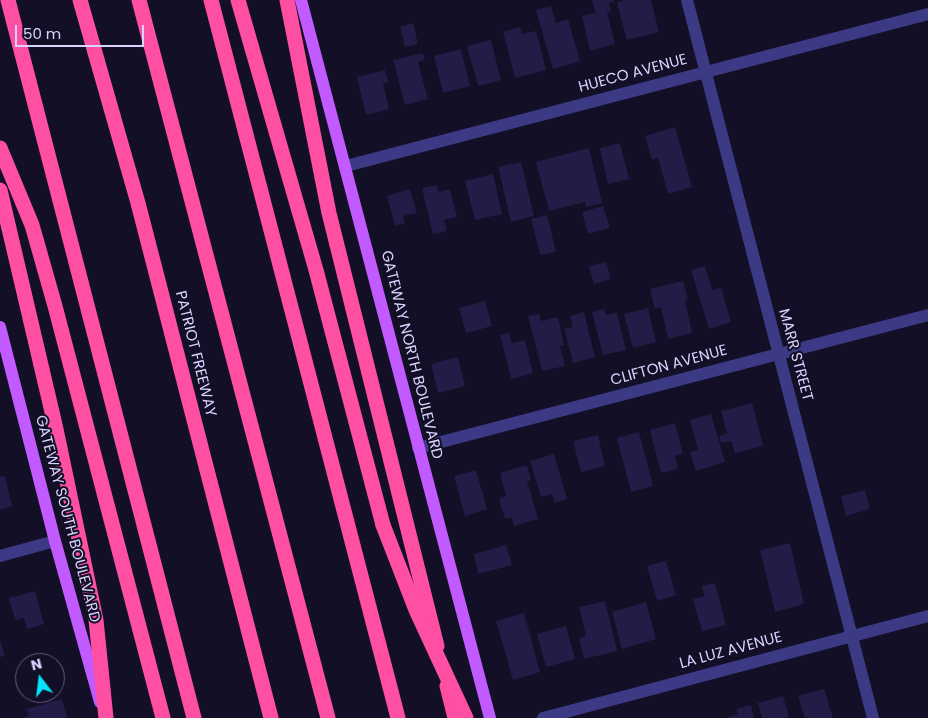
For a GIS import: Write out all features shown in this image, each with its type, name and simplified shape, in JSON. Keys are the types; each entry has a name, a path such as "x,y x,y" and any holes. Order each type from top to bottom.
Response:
{"highway":[{"path":"8,0 194,718"},
{"name":"PATRIOT FREEWAY","path":"80,0 138,203 271,718"},
{"path":"139,0 328,718"},
{"path":"211,0 398,718"},
{"path":"238,0 316,270 383,525 416,610 466,718"},
{"path":"287,0 329,212 455,718"},
{"path":"0,148 32,225 56,306 163,718"},
{"path":"0,190 56,429 96,620 105,718"}],"main road":[{"name":"GATEWAY NORTH BOULEVARD","path":"301,0 490,718"},
{"name":"GATEWAY SOUTH BOULEVARD","path":"0,328 55,541 105,718"}],"street":[{"name":"MARR STREET","path":"687,0 777,354 873,718"},
{"name":"HUECO AVENUE","path":"346,166 928,14"},
{"name":"CLIFTON AVENUE","path":"418,448 928,315"},
{"path":"0,556 55,541"},
{"name":"LA LUZ AVENUE","path":"543,718 928,616"}],"building":[{"path":"592,0 613,0 614,2 609,3 611,11 607,12 615,44 590,51 582,16 596,13"},
{"path":"624,0 651,0 659,32 627,40 617,3"},
{"path":"551,6 556,23 568,19 580,61 553,69 536,10"},
{"path":"413,23 418,44 405,47 400,27"},
{"path":"520,27 522,34 536,31 546,70 515,78 503,32"},
{"path":"491,40 501,80 478,86 467,46"},
{"path":"461,49 470,86 443,93 434,56"},
{"path":"423,53 425,60 418,62 428,99 405,105 393,60"},
{"path":"385,70 388,82 383,83 389,109 366,115 357,77"},
{"path":"675,127 692,187 668,194 658,158 652,160 645,136"},
{"path":"620,143 629,179 608,184 600,148"},
{"path":"589,148 602,203 586,207 585,202 549,211 536,162"},
{"path":"521,162 534,216 511,222 498,167"},
{"path":"493,174 502,214 475,220 465,181"},
{"path":"437,185 439,192 450,189 457,217 444,220 447,231 433,234 422,188"},
{"path":"410,189 417,213 403,216 405,223 395,226 387,196"},
{"path":"603,206 610,228 588,234 582,212"},
{"path":"547,215 556,252 540,255 531,219"},
{"path":"606,262 611,279 594,284 589,266"},
{"path":"705,266 712,290 721,288 731,322 709,329 691,270"},
{"path":"683,281 688,299 685,300 692,333 668,339 661,307 655,309 650,289"},
{"path":"485,301 492,326 466,333 459,308"},
{"path":"648,308 656,342 633,348 624,314"},
{"path":"604,309 606,315 617,313 626,350 603,355 592,312"},
{"path":"584,312 595,357 573,363 564,329 573,327 570,316"},
{"path":"539,314 541,321 558,317 564,345 560,346 565,366 542,371 528,316"},
{"path":"509,333 512,343 525,340 533,373 511,379 500,335"},
{"path":"458,357 465,386 438,393 431,364"},
{"path":"752,403 763,446 735,453 731,441 721,443 719,436 727,433 721,411"},
{"path":"711,414 725,462 696,471 690,452 698,450 690,420"},
{"path":"675,423 683,454 675,456 678,469 661,473 650,430"},
{"path":"639,432 653,486 631,492 617,438"},
{"path":"598,435 605,466 581,472 573,441"},
{"path":"554,454 567,499 555,503 552,494 541,497 530,461"},
{"path":"527,465 531,480 527,481 538,519 514,526 512,517 505,519 499,499 506,496 500,473"},
{"path":"476,470 487,509 465,516 454,476"},
{"path":"5,476 12,506 0,510 0,477"},
{"path":"865,490 870,509 846,516 841,496"},
{"path":"790,543 804,604 775,612 760,550"},
{"path":"506,545 512,565 478,574 474,554"},
{"path":"666,561 676,595 657,601 647,566"},
{"path":"715,583 726,625 702,631 693,599 704,596 702,586"},
{"path":"35,591 44,624 27,629 24,618 15,620 9,598"},
{"path":"605,601 617,651 584,659 579,638 586,636 579,607"},
{"path":"646,602 656,639 622,649 612,612"},
{"path":"524,613 540,672 513,680 496,621"},
{"path":"566,626 575,659 546,667 537,634"},
{"path":"0,640 5,656 0,657"},
{"path":"824,689 833,718 805,718 798,696"},
{"path":"783,696 789,718 762,718 758,703"},
{"path":"48,703 63,703 67,718 23,718 29,715 27,709"},
{"path":"751,705 754,718 727,718 738,714 736,709"}]}
